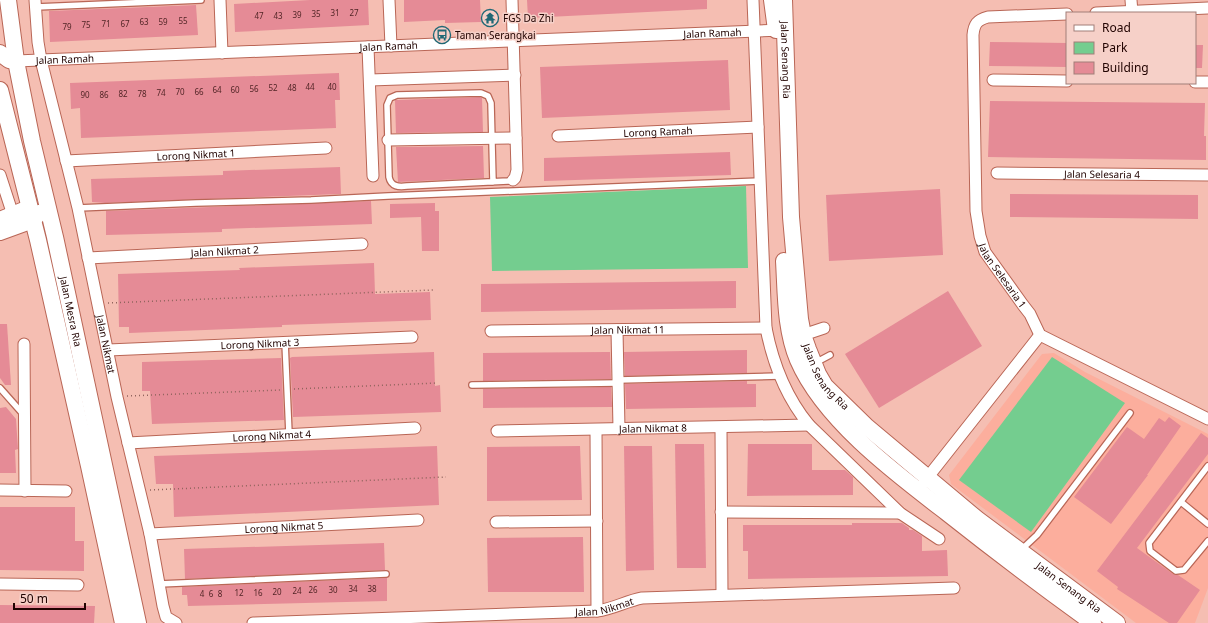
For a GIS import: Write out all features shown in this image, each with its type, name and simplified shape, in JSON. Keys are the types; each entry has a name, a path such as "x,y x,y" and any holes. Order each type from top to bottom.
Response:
{"main road":[{"name":"Jalan Mesra Ria","path":"8,0 16,61 43,190 55,237 124,552 138,623"},
{"name":"Jalan Senang Ria","path":"772,0 781,30"},
{"name":"Jalan Senang Ria","path":"784,0 781,30 781,221 789,327 814,364 825,386 867,427 977,519 1117,623"},
{"path":"0,53 9,60 16,61 6,79 1,95"},
{"name":"Jalan Mesra Ria","path":"1,95 33,214 123,623"},
{"path":"0,232 33,214 43,190"},
{"path":"6,217 33,214"},
{"path":"33,214 55,237"},
{"name":"Jalan Senang Ria","path":"797,338 803,371 818,395 861,442 917,490 1011,563 1093,623"}],"street":[{"path":"220,0 222,53"},
{"path":"389,0 391,46"},
{"path":"512,0 517,170 513,180"},
{"path":"753,0 766,328 771,351 780,376 800,415 809,426 900,513 939,539"},
{"path":"1131,0 1132,12 1208,8"},
{"name":"Jalan Nikmat","path":"36,4 38,42 78,208 117,397 150,534 158,584 166,616 176,623"},
{"name":"Jalan Selesaria 1","path":"1040,334 1030,314 985,252 980,236 976,211 973,35 976,23 980,19 988,17 1066,14"},
{"name":"Jalan Ramah","path":"16,61 781,30"},
{"path":"368,47 373,176"},
{"path":"370,80 515,75"},
{"path":"993,80 1066,81"},
{"path":"1196,82 1208,82"},
{"name":"Lorong Ramah","path":"558,136 758,127"},
{"path":"388,140 516,138"},
{"name":"Lorong Nikmat 1","path":"66,160 326,148"},
{"name":"Jalan Selesaria 4","path":"997,173 1208,175"},
{"path":"0,175 6,217"},
{"name":"Jalan Nikmat 2","path":"88,258 362,244"},
{"name":"Jalan Nikmat 11","path":"491,331 766,328"},
{"path":"797,338 824,328"},
{"path":"617,330 619,429"},
{"path":"917,490 1040,334 1208,420"},
{"name":"Lorong Nikmat 3","path":"108,350 412,337"},
{"path":"24,344 25,490"},
{"name":"Jalan Nikmat 8","path":"498,431 809,426"},
{"name":"Lorong Nikmat 4","path":"128,443 415,428"},
{"path":"721,428 722,595"},
{"path":"596,430 597,611"},
{"path":"0,490 66,491"},
{"path":"721,512 900,513"},
{"name":"Lorong Nikmat 5","path":"150,534 418,520"},
{"path":"496,522 597,520"},
{"path":"0,584 78,585"},
{"name":"Jalan Nikmat","path":"253,623 597,611 613,608 631,600 642,598 954,588"}],"lane":[{"path":"36,4 202,0"},
{"path":"493,182 491,102 490,99 484,94 397,95 393,96 388,101 390,181 395,186 493,182 513,180"},
{"path":"78,208 311,200 760,181"},
{"path":"285,342 289,434"},
{"path":"814,364 830,355"},
{"path":"472,384 618,382 780,376"},
{"path":"0,388 24,416"},
{"path":"1020,552 1037,535 1130,413"},
{"path":"1208,466 1149,543 1150,550 1176,571 1184,570 1208,540"},
{"path":"1181,502 1208,524"},
{"path":"158,584 386,574"}],"path":[{"path":"98,304 433,290"},
{"path":"117,397 438,383"},
{"path":"150,490 446,477"}],"shaded area":[{"path":"1054,353 1085,372 1208,434 1208,588 1195,623 1136,623 951,484 949,475 1042,354"}],"green space":[{"path":"746,186 748,268 492,271 490,197"},
{"path":"1052,357 1125,403 1031,532 959,480"}],"building":[{"path":"310,0 368,0 369,25 235,32 234,4"},
{"path":"404,0 480,0 481,22 445,23 445,20 404,22"},
{"path":"527,0 707,0 707,9 528,18"},
{"path":"196,5 198,35 50,42 49,11"},
{"path":"990,42 1066,43 1066,67 989,66"},
{"path":"1196,45 1203,45 1202,68 1196,68"},
{"path":"728,60 730,110 542,118 540,67"},
{"path":"339,73 340,100 335,100 336,128 81,138 80,108 71,109 70,83"},
{"path":"482,98 483,132 396,133 395,100"},
{"path":"990,101 1205,103 1204,136 1206,136 1206,160 988,157"},
{"path":"483,146 484,178 398,182 396,147"},
{"path":"730,152 731,175 544,181 544,158"},
{"path":"340,167 341,194 105,203 92,202 91,179 223,175 223,171"},
{"path":"940,189 943,255 829,261 826,195"},
{"path":"1010,194 1198,195 1198,219 1010,217"},
{"path":"371,201 372,224 222,229 222,232 106,235 106,211"},
{"path":"435,203 435,211 439,211 439,251 422,251 421,217 390,218 390,204"},
{"path":"374,263 375,294 430,292 431,320 282,325 282,327 129,333 129,327 119,327 118,274 240,270 239,268"},
{"path":"736,281 736,308 481,312 481,284"},
{"path":"948,291 982,346 879,408 845,354"},
{"path":"0,324 7,324 11,385 5,385 0,378"},
{"path":"747,350 747,373 625,376 624,352"},
{"path":"434,352 435,386 440,385 441,412 293,417 290,358 292,357"},
{"path":"610,352 611,379 483,381 483,353"},
{"path":"281,358 284,420 152,424 150,391 142,391 142,362"},
{"path":"747,381 747,384 756,384 756,407 626,409 625,384"},
{"path":"611,387 612,407 483,408 483,389"},
{"path":"6,407 16,419 18,449 15,450 16,473 0,473 0,408"},
{"path":"1169,417 1181,426 1148,475 1111,524 1074,497 1127,427 1144,439 1159,418 1165,422"},
{"path":"1201,433 1208,438 1208,454 1137,548 1173,574 1178,575 1200,590 1177,623 1169,623 1117,589 1118,587 1097,571"},
{"path":"675,444 704,444 706,568 677,568"},
{"path":"748,444 812,444 812,470 845,470 853,477 853,495 747,496"},
{"path":"437,446 439,505 174,517 173,484 156,484 154,456"},
{"path":"580,446 582,500 487,501 487,447"},
{"path":"624,446 652,446 654,570 626,571"},
{"path":"0,507 75,507 75,541 84,541 84,571 0,570"},
{"path":"852,523 902,523 909,528 909,530 913,530 922,536 922,551 947,550 948,576 748,579 748,551 743,551 743,525 852,525"},
{"path":"583,537 584,592 488,592 487,538"},
{"path":"384,543 385,570 185,579 184,549"},
{"path":"387,578 387,601 188,606 187,595 182,595 182,587"},
{"path":"0,605 95,606 94,623 0,623"}],"place":[{"name":"FGS Da Zhi","path":"490,18"},
{"name":"Taman Serangkai","path":"442,35"}]}
